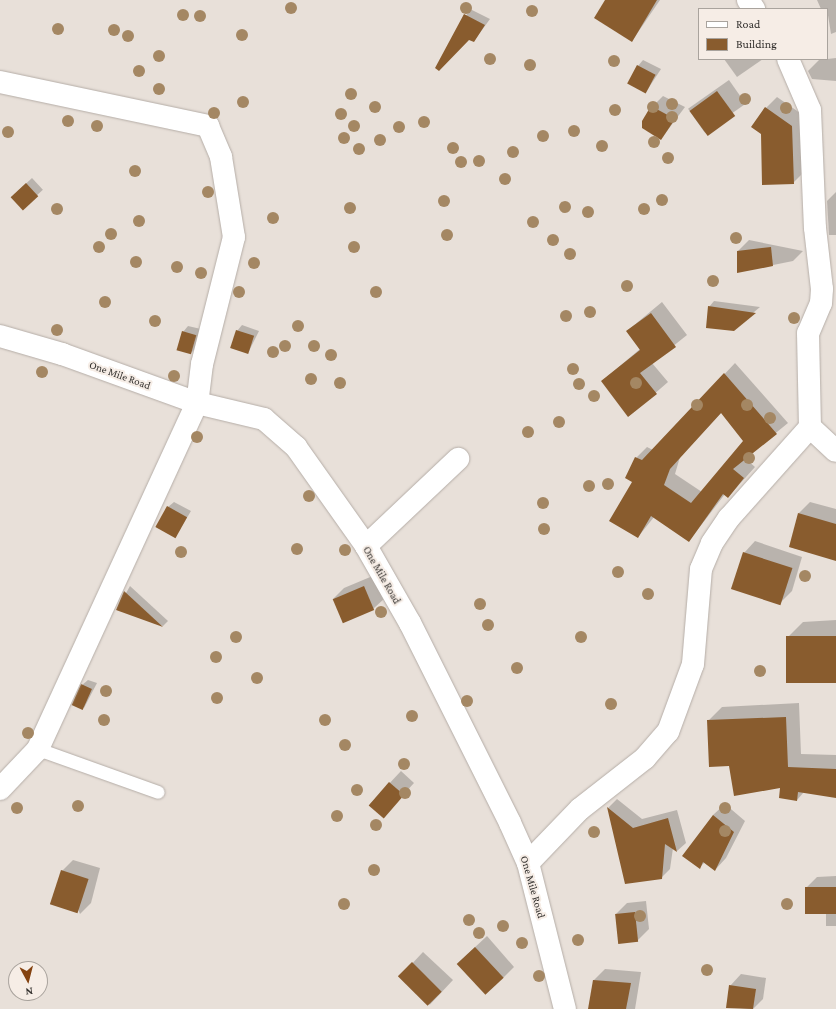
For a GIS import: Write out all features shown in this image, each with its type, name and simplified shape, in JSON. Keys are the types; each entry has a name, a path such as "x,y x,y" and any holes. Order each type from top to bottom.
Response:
{"street":[{"path":"528,863 580,809 645,758 668,732 693,664 701,569 712,543 728,518 810,427 808,333 821,303 822,289 815,228 810,110 788,60"},
{"path":"0,82 208,126 220,157 234,237 202,364 197,403 38,749 0,790"},
{"name":"One Mile Road","path":"0,336 62,354 197,403 264,419 278,428 296,447 366,546 410,622 528,863 565,1009"},
{"path":"810,427 836,451"},
{"path":"366,546 458,459"}],"lane":[{"path":"38,749 158,792"}],"building":[{"path":"605,0 657,0 632,42 594,18"},
{"path":"464,14 485,25 474,42 469,40 439,71 435,68"},
{"path":"637,65 656,75 646,93 627,84"},
{"path":"717,91 735,116 708,136 689,111"},
{"path":"651,106 675,119 661,140 642,128 642,121"},
{"path":"765,107 792,126 794,184 762,185 761,134 751,127"},
{"path":"26,183 38,196 23,210 11,197"},
{"path":"771,247 773,266 737,273 737,251"},
{"path":"708,306 756,313 734,331 706,328"},
{"path":"651,313 676,347 640,373 657,394 628,417 601,381 640,350 626,331"},
{"path":"236,330 254,336 248,354 230,348"},
{"path":"182,331 196,335 191,354 176,350"},
{"path":"724,373 777,434 733,469 744,478 728,498 723,494 689,542 651,516 638,538 609,521 632,482 625,478 635,457 642,460","holes":["721,413 743,441 691,503 664,485 670,469"]},
{"path":"167,506 187,517 175,538 155,527"},
{"path":"798,513 836,524 836,561 789,547"},
{"path":"743,552 792,568 780,605 731,589"},
{"path":"364,586 374,610 343,623 333,599"},
{"path":"124,591 163,627 116,610"},
{"path":"786,636 836,636 836,683 786,683"},
{"path":"81,684 92,689 83,710 72,705"},
{"path":"786,717 788,767 836,769 836,798 798,792 797,801 779,798 780,788 734,796 729,766 709,767 707,720"},
{"path":"389,782 404,795 384,819 369,805"},
{"path":"607,807 633,828 668,818 677,852 665,844 662,879 625,884"},
{"path":"713,815 734,832 715,871 703,862 700,869 682,856"},
{"path":"61,870 89,879 77,913 50,904"},
{"path":"805,887 836,887 836,914 805,914"},
{"path":"635,912 638,942 618,944 615,914"},
{"path":"475,947 504,978 485,995 457,964"},
{"path":"412,962 442,992 428,1006 398,976"},
{"path":"593,980 631,983 626,1009 588,1009"},
{"path":"729,985 756,989 753,1009 726,1008"}]}
